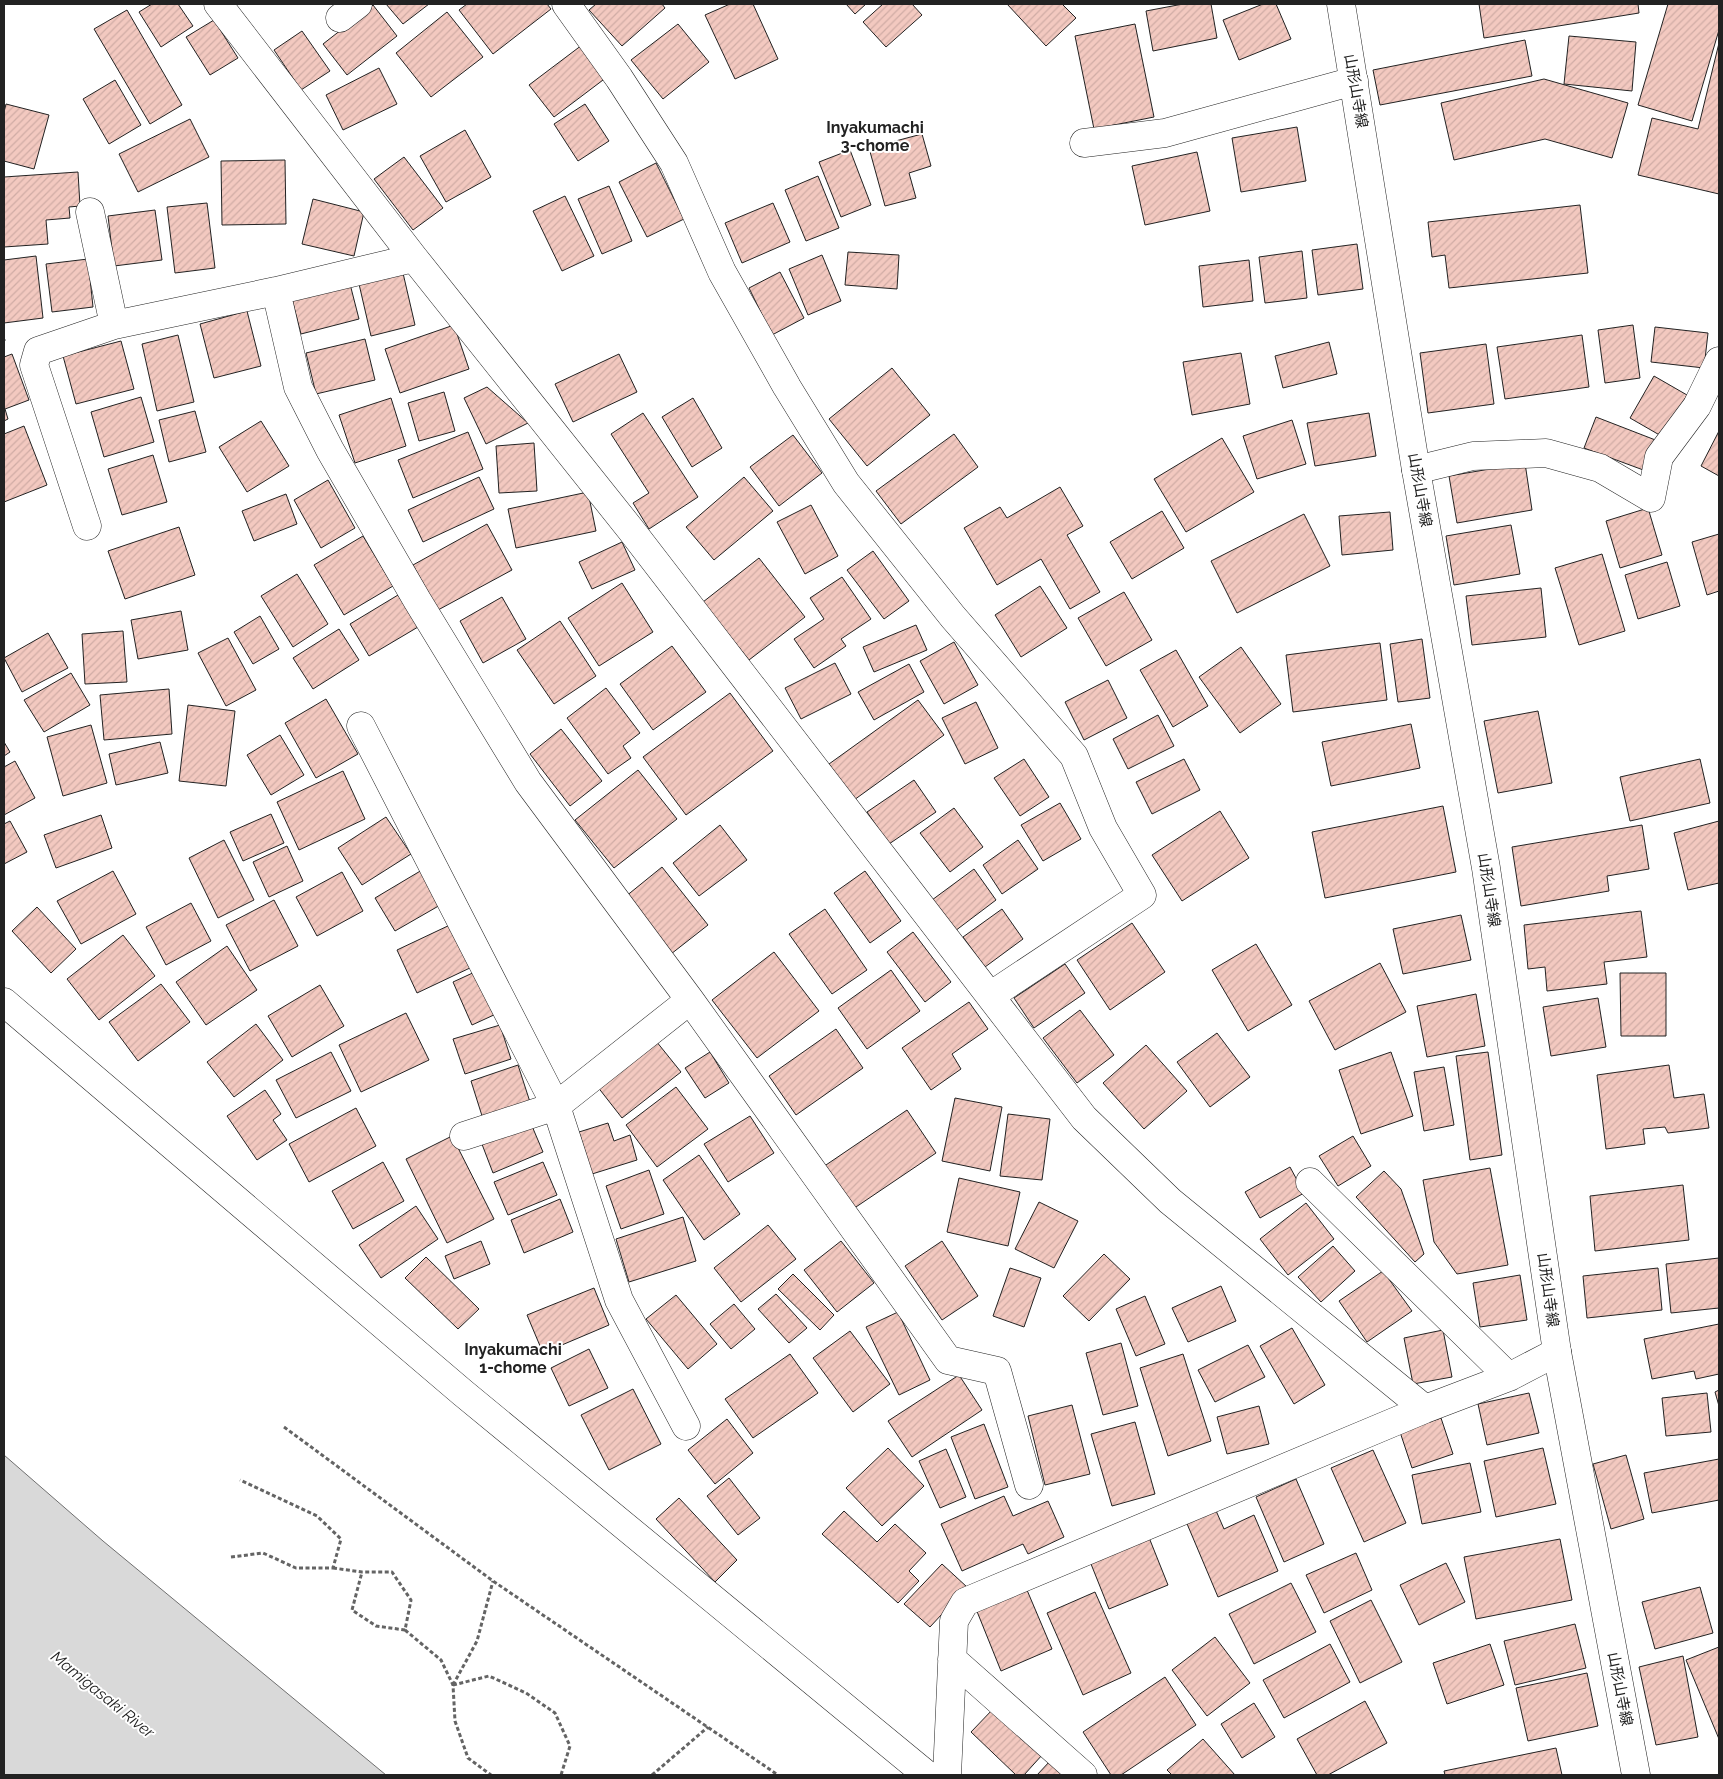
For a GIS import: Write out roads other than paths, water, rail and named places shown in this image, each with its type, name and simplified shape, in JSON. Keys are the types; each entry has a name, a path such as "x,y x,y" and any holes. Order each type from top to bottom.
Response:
{"main road":[{"path":"218,4 414,258 631,530 1084,1118 1170,1202 1425,1409"},
{"path":"566,4 619,78 674,164 722,272 787,387 846,483 953,617 1074,756 1103,828 1142,895 990,996"},
{"name":"山形山寺線","path":"1341,4 1416,470 1486,868 1557,1352 1636,1775"},
{"path":"1084,143 1165,133 1354,81"},
{"path":"90,212 114,325"},
{"path":"87,526 34,365 38,351 114,325 276,291 414,258"},
{"path":"276,291 298,387 330,450 417,600 528,782 690,1000 948,1360 997,1371 1029,1485"},
{"path":"1416,470 1474,456 1546,453 1600,468 1651,498 1659,458 1697,406 1719,360"},
{"path":"361,726 556,1106 619,1300 686,1426"},
{"path":"464,1136 556,1106 690,1000"},
{"path":"4,1002 463,1393 927,1775"},
{"path":"1310,1182 1509,1377"},
{"path":"947,1775 954,1621 965,1602 1425,1409 1509,1377 1557,1352"},
{"path":"952,1659 1083,1775"}],"water":[{"name":"Mamigasaki River","path":"4,1455 103,1541 386,1775 4,1775"}],"district":[{"name":"Inyakumachi 3-chome","path":"875,136"},
{"name":"Inyakumachi 1-chome","path":"513,1358"}]}
